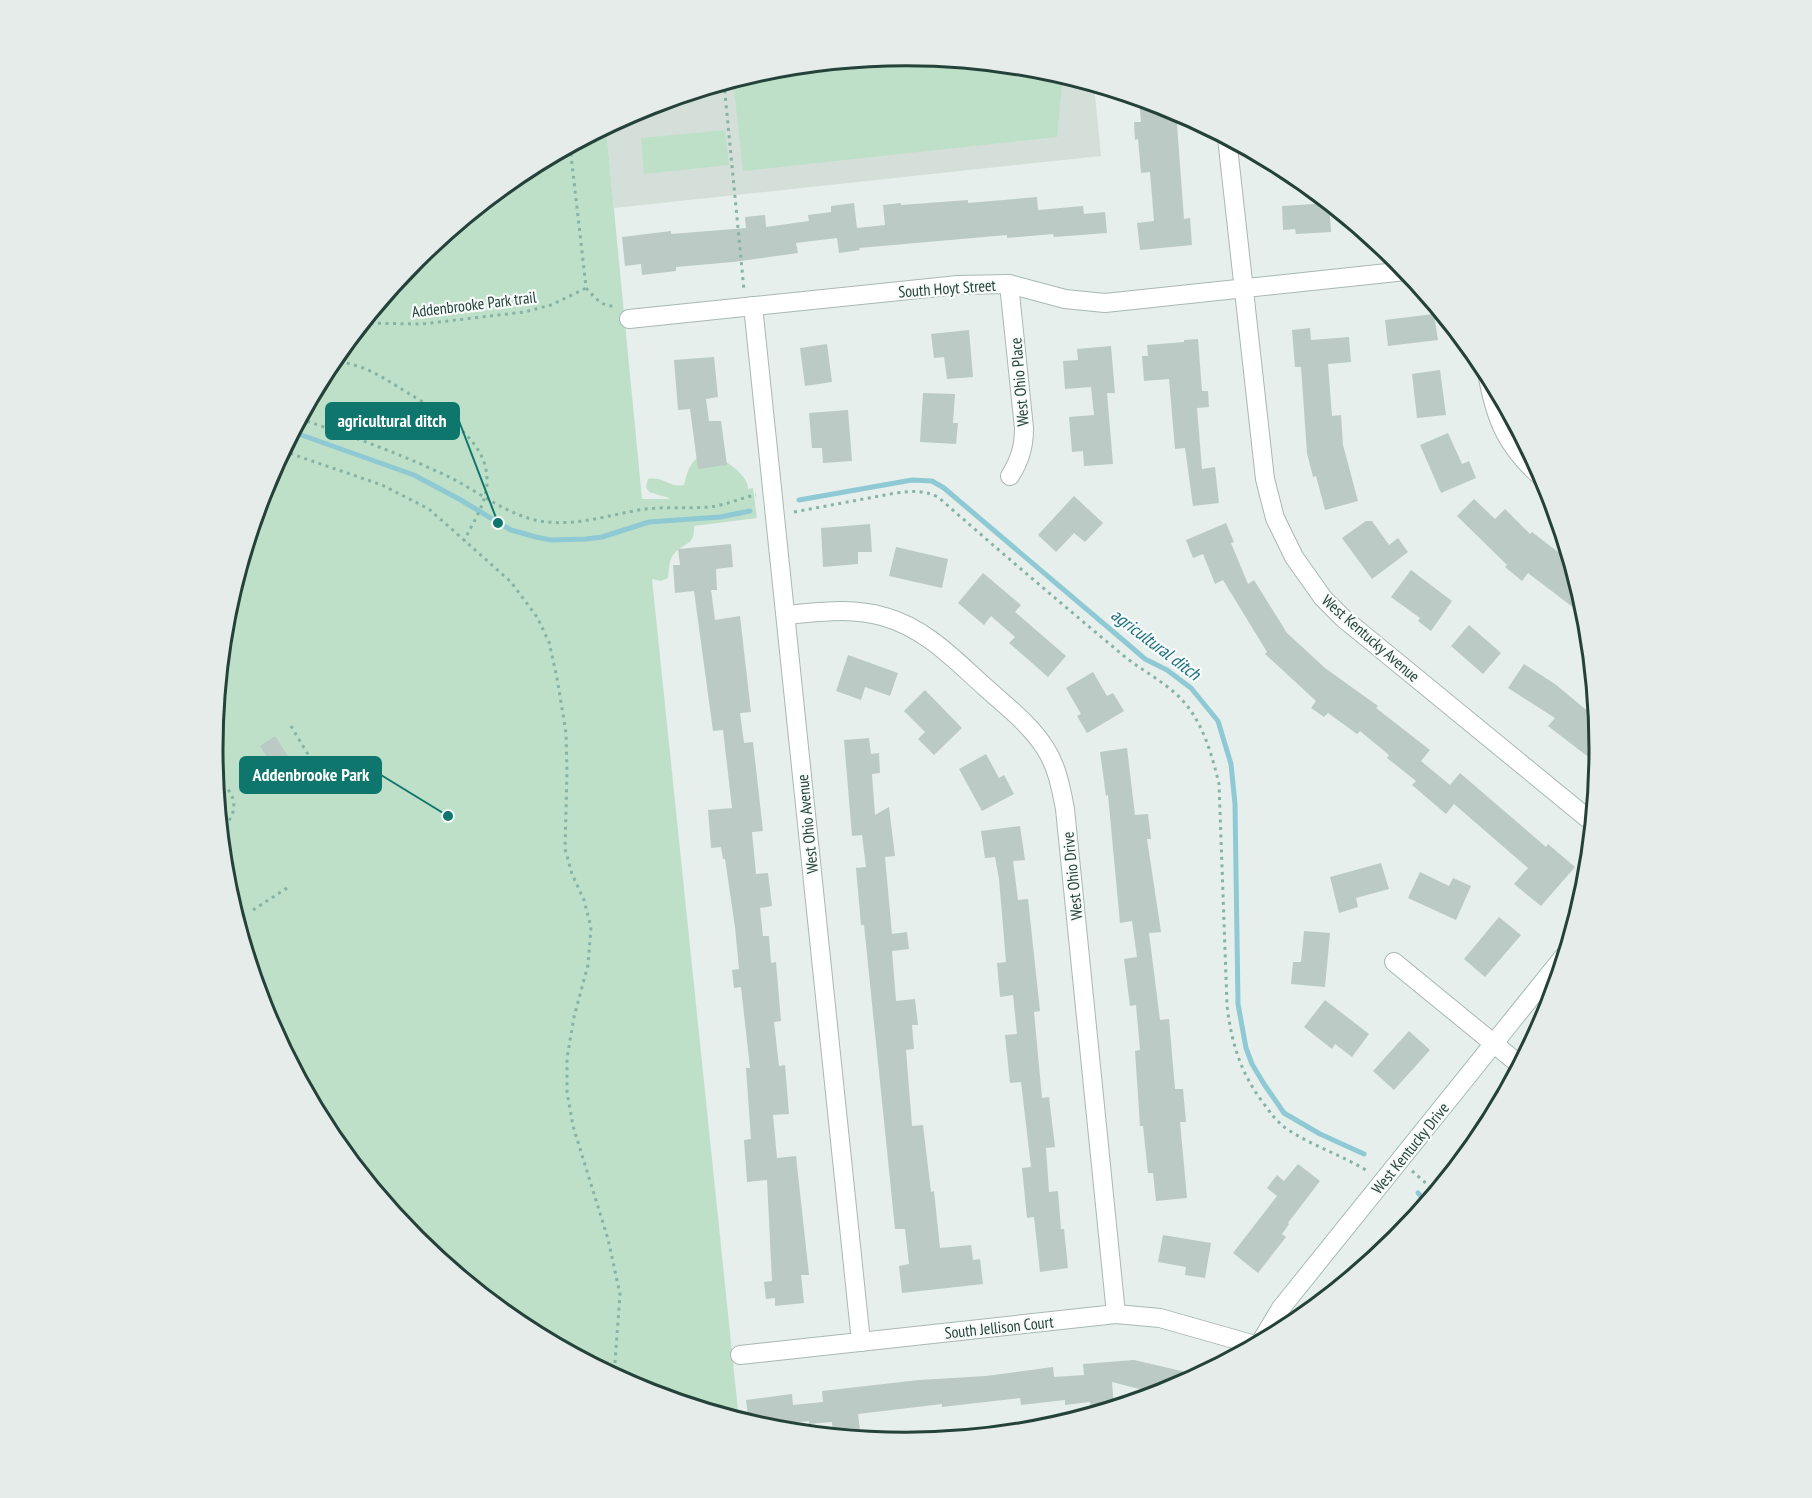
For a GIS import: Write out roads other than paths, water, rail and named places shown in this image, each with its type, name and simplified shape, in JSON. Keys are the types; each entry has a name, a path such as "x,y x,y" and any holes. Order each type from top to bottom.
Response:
{"street":[{"name":"West Kentucky Avenue","path":"1228,147 1265,479 1275,518 1298,564 1323,598 1343,618 1585,817"},
{"name":"South Hoyt Street","path":"624,313 749,306 958,285 1010,284 1065,299 1096,303 1395,272"},
{"name":"West Ohio Place","path":"1010,284 1024,428 1022,452 1010,476"},
{"name":"West Ohio Avenue","path":"749,306 776,516 861,1342"},
{"path":"1494,403 1504,433 1525,461"},
{"name":"West Ohio Drive","path":"786,615 847,610 867,612 906,624 925,635 1022,719 1046,749 1053,765 1065,809 1116,1314"},
{"path":"1394,962 1514,1060"},
{"name":"West Kentucky Drive","path":"1270,1326 1281,1308 1552,971"},
{"name":"South Jellison Court","path":"740,1355 1116,1314 1160,1318 1244,1342"}],"waterway":[{"name":"agricultural ditch","path":"300,434 414,475 511,530 551,540 602,537 649,522 720,517 750,511"},
{"name":"agricultural ditch","path":"799,500 912,480 932,481 944,488 1145,659 1167,670 1191,688 1218,721 1231,764 1235,804 1238,1004 1246,1048 1252,1064 1284,1113 1320,1134 1364,1154"},
{"name":"agricultural ditch","path":"1418,1193 1422,1197"}],"place":[{"name":"agricultural ditch","path":"498,523"},
{"name":"Addenbrooke Park","path":"448,816"}]}
